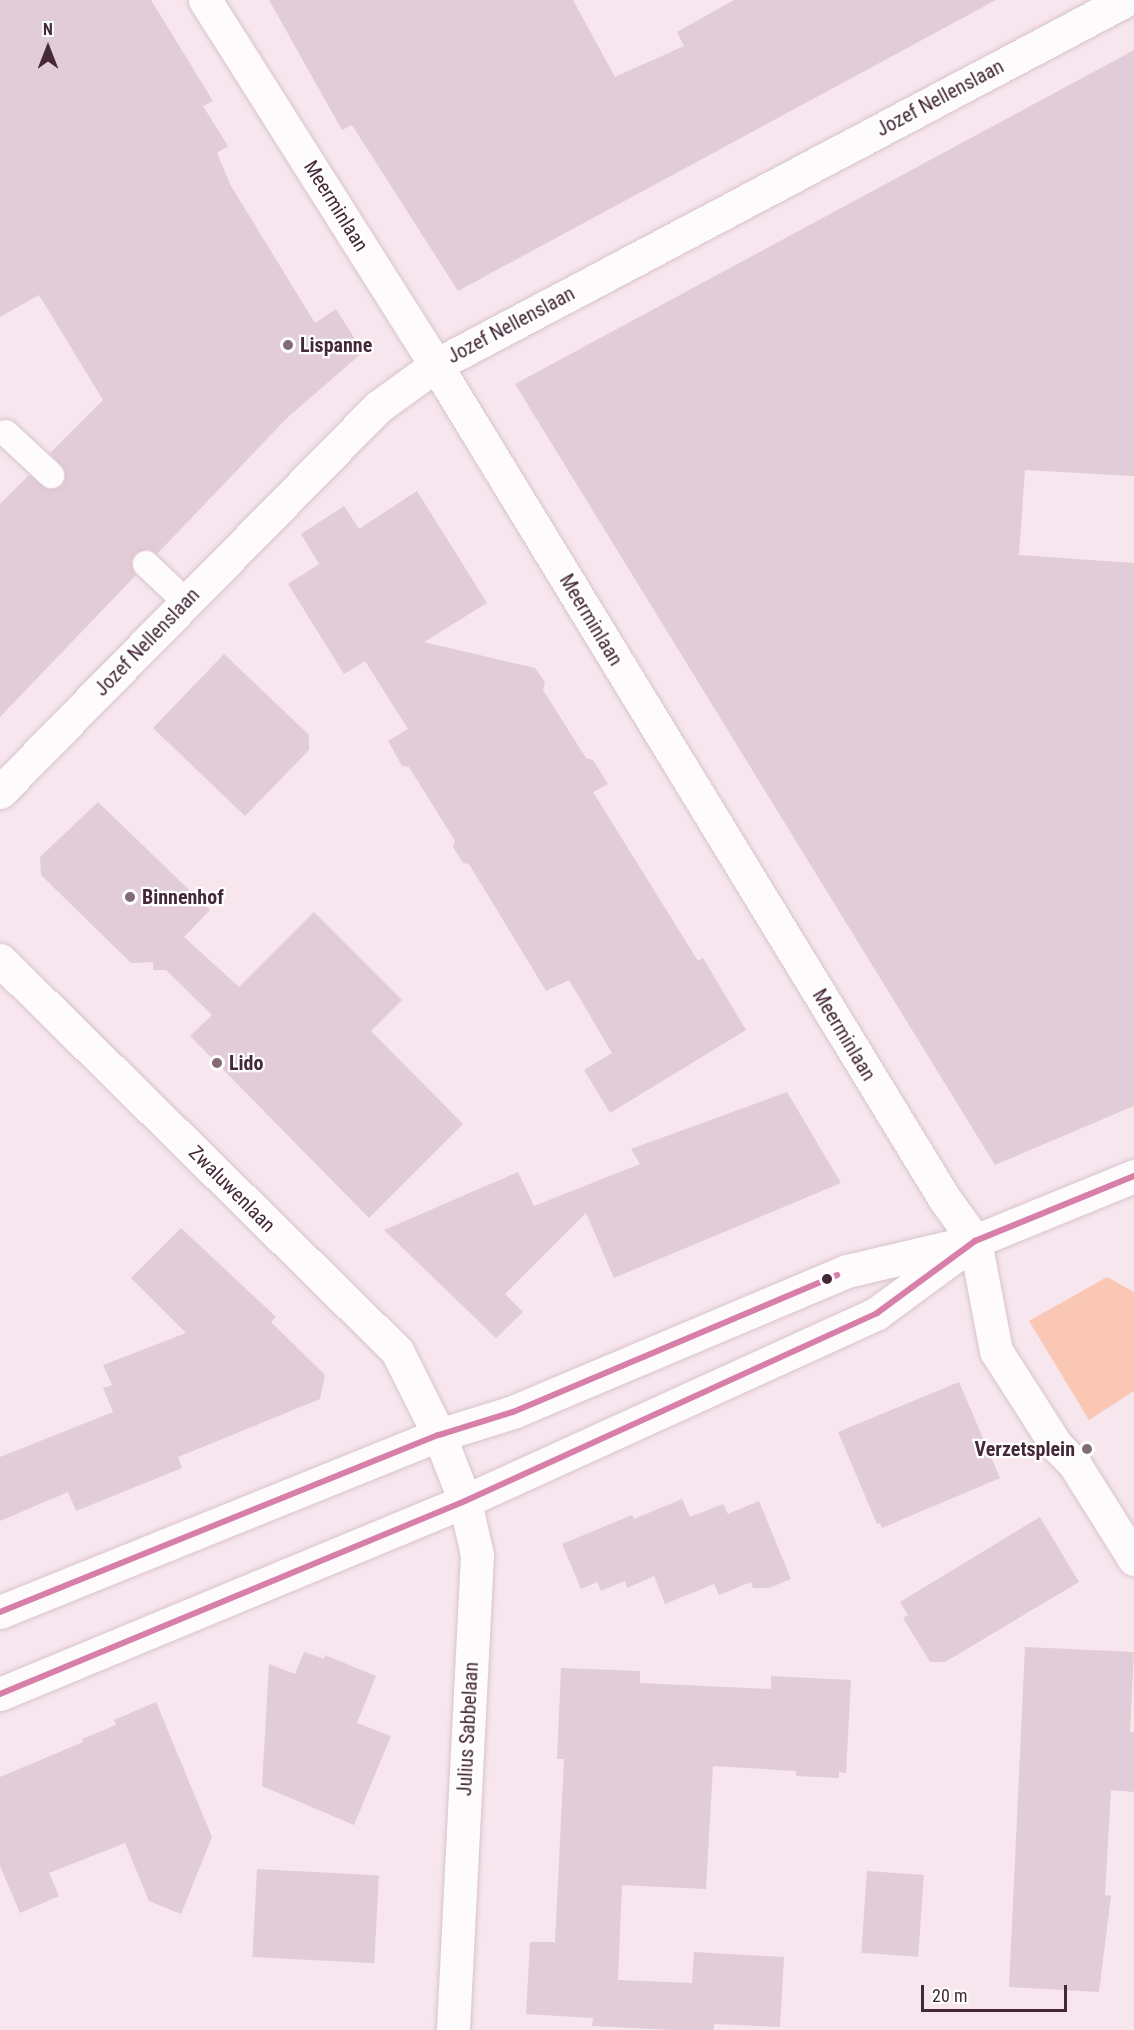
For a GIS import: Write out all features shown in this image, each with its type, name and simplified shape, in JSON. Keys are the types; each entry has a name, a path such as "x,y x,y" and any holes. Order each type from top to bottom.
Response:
{"street":[{"name":"Meerminlaan","path":"206,0 436,365 944,1198 975,1241"},
{"name":"Jozef Nellenslaan","path":"0,792 378,407 436,365 1126,0"},
{"name":"Zwaluwenlaan","path":"0,960 397,1352 439,1435"},
{"path":"0,1612 439,1435 513,1412 847,1271 975,1241 1134,1176"},
{"path":"0,1694 465,1501 877,1313 975,1241"},
{"path":"975,1241 996,1352 1056,1445 1076,1465 1134,1559"},
{"name":"Julius Sabbelaan","path":"439,1435 465,1501 477,1555 453,2030"}],"lane":[{"path":"6,433 51,475"},
{"path":"146,564 186,602"}],"shaded area":[{"path":"1107,1277 1134,1292 1134,1391 1089,1420 1029,1321"}],"building":[{"path":"0,0 151,0 213,101 203,106 228,146 217,153 231,186 315,323 336,309 363,352 287,418 157,554 149,549 136,553 131,561 136,575 0,717 0,504 29,475 47,489 62,486 65,470 50,453 103,400 39,295 0,317"},
{"path":"269,0 573,0 615,77 684,46 677,32 734,0 996,0 458,291 352,125 342,130"},
{"path":"1134,50 1134,476 1025,470 1019,555 1134,563 1134,1106 995,1165 515,384"},
{"path":"417,491 487,603 424,642 535,668 545,682 543,690 586,758 593,760 608,784 593,792 698,961 703,958 746,1030 610,1113 584,1070 612,1053 569,980 546,991 469,864 463,863 453,847 455,841 409,767 402,766 388,741 408,729 365,661 344,674 288,584 319,564 301,534 344,506 359,529"},
{"path":"224,654 309,735 309,750 245,816 153,728"},
{"path":"98,802 210,910 184,937 239,987 314,912 402,1000 371,1031 463,1124 369,1218 190,1036 212,1015 166,970 153,970 153,962 131,963 41,875 40,857"},
{"path":"787,1092 841,1183 614,1278 586,1213 505,1294 523,1312 496,1338 384,1230 518,1172 534,1206 640,1164 631,1149"},
{"path":"181,1228 276,1317 271,1322 325,1375 320,1399 178,1457 182,1468 76,1511 68,1492 0,1521 0,1457 113,1412 103,1388 112,1385 103,1365 186,1333 131,1278"},
{"path":"959,1382 1000,1478 882,1528 880,1523 877,1524 838,1432"},
{"path":"682,1499 690,1517 723,1504 728,1514 759,1501 791,1579 769,1588 753,1588 751,1582 719,1595 714,1584 665,1604 654,1576 627,1588 625,1581 601,1591 597,1582 581,1589 562,1544 632,1515 634,1519"},
{"path":"1040,1517 1079,1582 945,1662 930,1662 903,1618 908,1615 900,1602"},
{"path":"1025,1647 1134,1652 1130,1732 1134,1732 1134,1792 1111,1790 1105,1895 1111,1896 1099,1992 1009,1987"},
{"path":"304,1652 324,1659 325,1655 376,1676 357,1723 391,1736 354,1825 262,1786 269,1664 295,1674"},
{"path":"561,1668 640,1671 640,1683 771,1689 771,1676 851,1680 846,1773 839,1772 839,1778 796,1776 796,1771 713,1766 706,1889 622,1885 618,1980 692,1983 694,1952 784,1957 780,2027 714,2024 714,2030 674,2030 592,2026 593,2018 526,2014 530,1942 555,1942 564,1759 557,1759"},
{"path":"156,1702 212,1837 181,1914 149,1901 125,1843 49,1873 59,1896 20,1913 0,1866 0,1777 83,1742 82,1739 116,1725 114,1720"},
{"path":"257,1869 379,1875 374,1963 252,1957"},
{"path":"867,1871 924,1875 918,1957 861,1953"}],"transit line":[{"path":"0,1694 465,1501 877,1313 975,1241 1134,1176"},
{"path":"0,1612 439,1435 513,1412 837,1275"}],"place":[{"name":"Lispanne","path":"288,345"},
{"name":"Binnenhof","path":"130,897"},
{"name":"Lido","path":"217,1063"},
{"name":"Verzetsplein","path":"1087,1449"}]}
